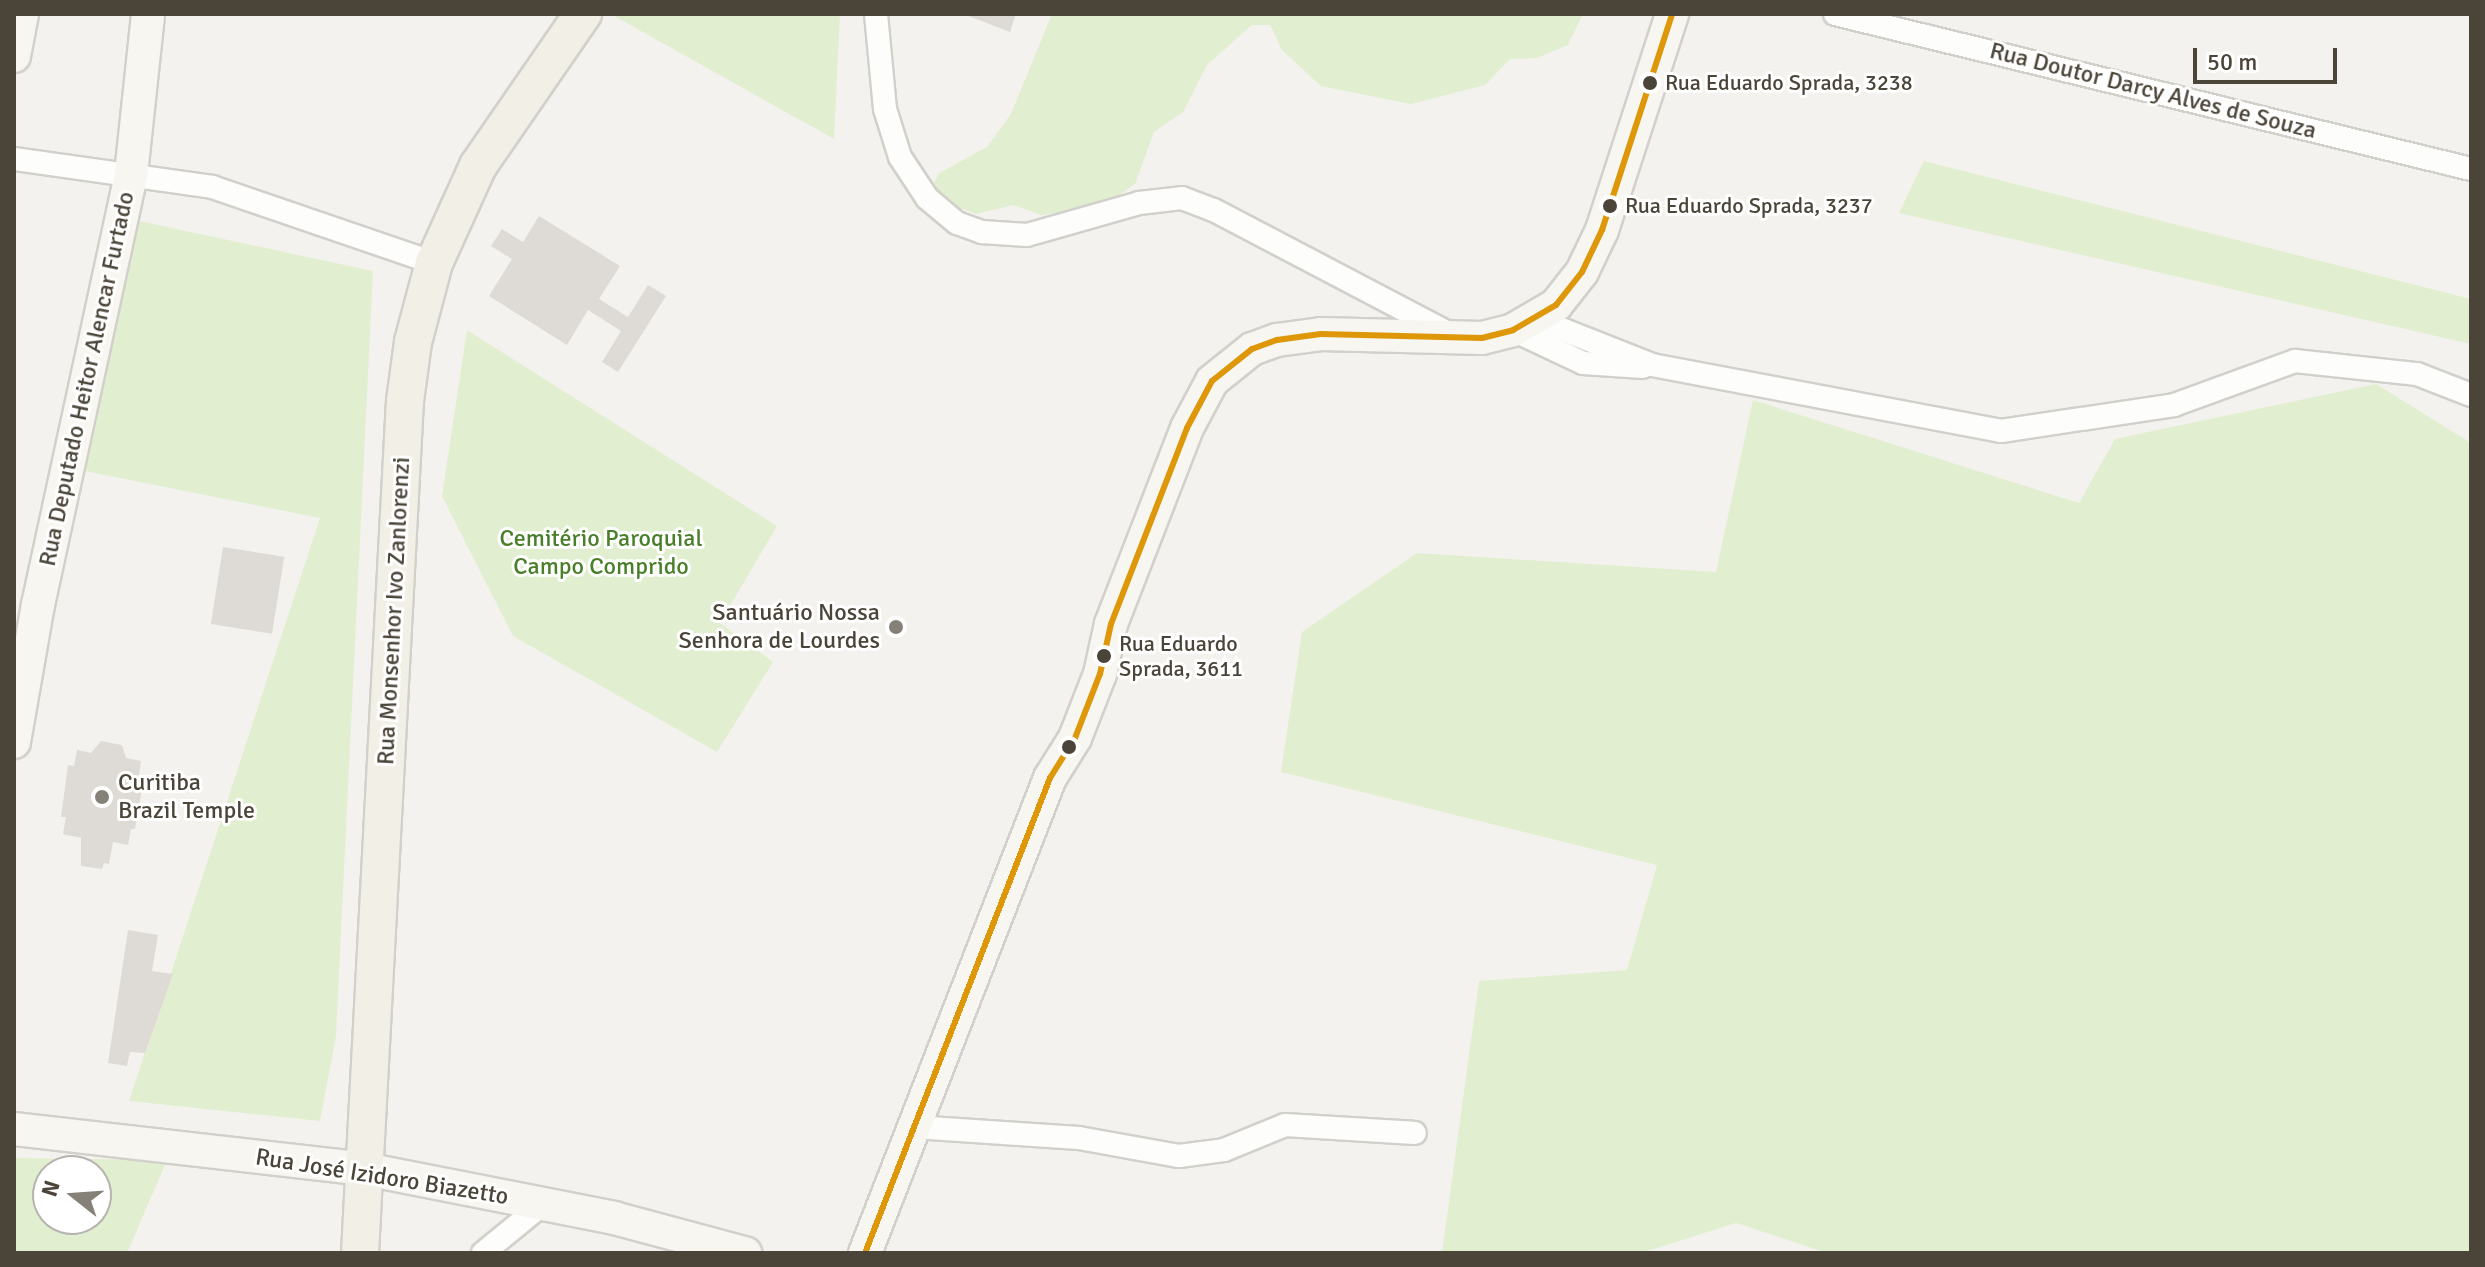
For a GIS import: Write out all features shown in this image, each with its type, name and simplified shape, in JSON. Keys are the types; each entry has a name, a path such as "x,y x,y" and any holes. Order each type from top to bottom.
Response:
{"main road":[{"path":"14,56 22,14"},
{"name":"Rua Deputado Heitor Alencar Furtado","path":"14,742 38,605 131,174 148,14"},
{"name":"Rua Monsenhor Ivo Zanlorenzi","path":"360,1253 405,401 413,342 434,263 478,166 583,14"},
{"path":"865,1253 1050,778 1090,700 1111,624 1187,428 1212,381 1252,349 1299,336 1460,339 1524,324 1571,290 1594,250 1672,14"},
{"name":"Rua José Izidoro Biazetto","path":"14,1129 365,1169 544,1203 745,1253"}],"street":[{"path":"876,14 885,109 900,157 927,198 957,223 982,232 1027,235 1139,203 1182,198 1214,210 1460,339"},
{"name":"Rua Doutor Darcy Alves de Souza","path":"1835,14 2471,169"},
{"path":"14,159 131,174 237,193 434,263"},
{"path":"1524,324 1652,365 1937,423 2001,431 2174,405 2295,361 2417,374 2471,395"},
{"path":"914,1127 1079,1138 1179,1156 1224,1150 1285,1125 1415,1133"},
{"path":"483,1253 544,1203"}],"green space":[{"path":"615,14 840,14 834,139 614,16"},
{"path":"1052,14 1583,14 1568,45 1537,58 1510,59 1485,85 1411,104 1321,86 1282,50 1270,25 1252,25 1207,65 1183,112 1154,132 1135,184 1103,206 1042,215 1013,205 976,214 937,199 930,191 939,173 987,147 1011,114"},
{"path":"1924,161 2471,299 2471,344 1899,213"},
{"path":"139,221 373,271 336,1036 320,1121 129,1101 320,518 85,471"},
{"name":"Cemitério Paroquial Campo Comprido","path":"467,330 777,526 720,623 773,662 717,752 513,636 442,496"},
{"path":"2376,384 2471,443 2471,1253 1827,1253 1736,1223 1641,1253 1442,1253 1479,981 1627,970 1657,865 1281,772 1302,632 1417,553 1716,572 1753,400 2079,503 2115,439"},
{"path":"14,1158 32,1158 32,1235 112,1235 112,1159 167,1160 127,1253 14,1253"}],"building":[{"path":"963,14 1016,14 1010,32"},
{"path":"539,216 620,266 599,299 628,317 648,285 666,296 618,372 602,362 621,331 588,310 567,345 489,296 512,259 491,246 502,229 523,242"},
{"path":"223,547 284,557 272,634 211,624"},
{"name":"Curitiba Brazil Temple","path":"101,741 122,745 126,758 141,761 139,776 144,777 135,829 131,829 128,845 113,842 109,864 104,863 102,869 81,866 81,838 63,834 66,817 61,817 68,765 74,766 77,750 91,753"},
{"path":"128,930 158,935 152,971 173,974 145,1053 130,1052 127,1066 108,1063"}],"transit line":[{"path":"865,1253 1050,778 1075,738 1100,674 1111,624 1187,428 1212,381 1252,349 1277,340 1321,334 1482,338 1513,330 1556,305 1582,272 1602,230 1672,14"}],"place":[{"name":"Rua Eduardo Sprada, 3238","path":"1650,83"},
{"name":"Rua Eduardo Sprada, 3237","path":"1610,206"},
{"name":"Santuário Nossa Senhora de Lourdes","path":"896,627"},
{"name":"Rua Eduardo Sprada, 3611","path":"1104,656"},
{"name":"Curitiba Brazil Temple","path":"102,797"}]}
